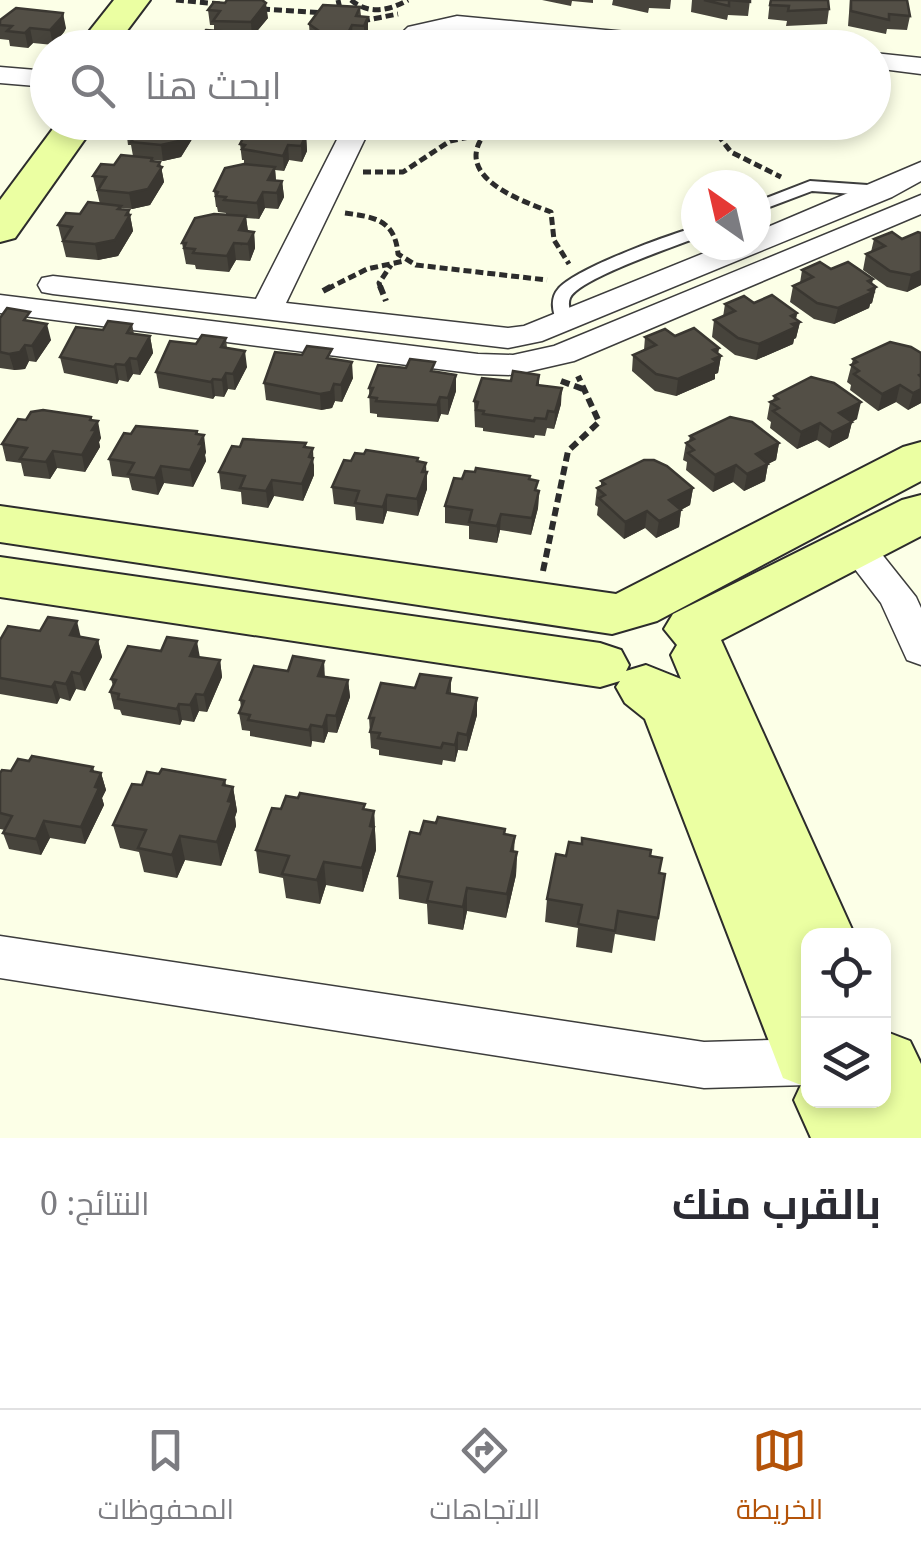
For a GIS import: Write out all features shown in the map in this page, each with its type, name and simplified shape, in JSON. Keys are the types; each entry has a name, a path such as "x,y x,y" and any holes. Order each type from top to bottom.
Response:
{"street":[{"path":"109,30 133,0"},
{"path":"149,30 173,0"},
{"path":"418,30 457,23 531,30"},
{"path":"891,63 921,66"},
{"path":"0,75 30,78"},
{"path":"0,170 30,132"},
{"path":"0,228 65,140"},
{"path":"275,312 351,140"},
{"path":"771,243 921,170"},
{"path":"771,247 921,204"},
{"path":"0,278 496,338 531,334 730,260"},
{"path":"0,304 478,364 514,365 563,354 737,260"},
{"path":"648,643 921,459"},
{"path":"0,576 648,643 856,548 921,512"},
{"path":"0,524 536,602 648,643 816,928"},
{"path":"856,548 897,597 921,650"},
{"path":"648,643 662,696 674,716 801,1036"},
{"path":"0,957 704,1065 801,1062"},
{"path":"891,1080 918,1138"},
{"path":"834,1108 849,1138"}],"lane":[{"path":"771,201 824,184 882,191"},
{"path":"564,321 560,302 579,280 681,238"}],"path":[{"path":"173,0 233,6"},
{"path":"338,0 339,10"},
{"path":"352,0 360,8 378,10 408,0"},
{"path":"252,8 319,14 339,10 362,20 404,13"},
{"path":"336,170 403,172 455,140"},
{"path":"481,140 478,164 489,181 520,202 551,212 550,234 556,249 579,280"},
{"path":"726,140 731,152 778,175 798,190"},
{"path":"318,208 383,220 394,227 398,254 416,265 579,280"},
{"path":"275,312 352,275 406,261"},
{"path":"536,602 568,451 599,422 563,354"}],"building":[{"path":"704,0 729,0 729,6"},
{"path":"771,0 828,0 829,9 788,11 789,6 770,5"},
{"path":"851,0 907,0 910,16 889,14 889,20 851,11"},
{"path":"214,2 266,3 251,22 213,21 220,11 208,10"},
{"path":"323,5 360,7 356,16 368,17 364,26 352,25 350,30 318,30 309,24"},
{"path":"16,8 63,13 50,30 7,31 12,26 0,25 0,20"},
{"path":"132,140 180,140 161,145"},
{"path":"242,140 304,140 301,146 288,145 283,156 242,149 245,145 240,144"},
{"path":"121,155 160,162 158,166 162,167 148,189 129,193 98,190 106,177 93,176 101,164 114,165"},
{"path":"244,164 275,167 268,180 282,181 277,193 263,192 257,203 216,196 218,192 214,191 225,168"},
{"path":"88,202 129,210 126,215 130,215 115,240 95,244 63,241 72,227 58,225 66,213 80,214"},
{"path":"214,214 246,216 239,230 254,232 248,244 234,243 227,256 193,253 195,249 184,248 186,243 182,243 195,218"},
{"path":"892,232 902,239 921,233 921,271 911,275 890,271 866,254 885,246 874,239"},
{"path":"820,262 831,269 848,262 873,279 868,281 876,287 838,308 817,303 793,286 813,277 802,270"},
{"path":"772,295 797,313 791,316 800,322 792,324 796,327 759,344 738,338 714,320 735,311 725,304 744,296 754,303"},
{"path":"7,308 30,312 24,320 47,324 32,346 25,345 20,352 9,354 0,352 0,318"},
{"path":"108,321 132,324 127,333 150,336 137,359 130,358 125,365 114,367 60,357 76,327 103,330"},
{"path":"694,328 719,348 713,350 721,356 713,359 717,362 678,379 656,374 633,355 656,345 645,337 665,329 675,336"},
{"path":"202,335 226,338 221,347 245,351 233,374 226,373 222,380 211,382 156,372 170,341 196,344"},
{"path":"890,342 921,353 921,389 913,393 900,385 882,394 854,374 859,371 851,365 857,362 853,359"},
{"path":"307,346 332,349 327,358 352,362 341,385 334,384 331,392 320,394 264,383 275,352 302,355"},
{"path":"410,359 435,362 431,371 456,375 448,398 440,397 437,405 376,401 377,398 369,397 378,365 406,368"},
{"path":"513,371 539,375 537,385 562,388 555,412 548,411 546,419 534,421 476,410 478,402 474,401 482,378 511,381"},
{"path":"811,377 834,383 861,402 839,413 852,422 832,432 820,423 801,432 773,411 779,408 770,402 778,399 774,396"},
{"path":"43,410 98,421 82,455 53,451 46,462 20,459 27,448 2,444 18,419 26,420 31,412"},
{"path":"730,417 752,422 779,443 756,454 768,464 747,474 736,465 715,475 688,453 694,450 686,443 694,439 690,436"},
{"path":"136,426 197,431 196,434 204,435 190,470 161,466 155,478 128,474 134,463 109,459 124,433 131,434"},
{"path":"243,439 306,443 304,447 313,448 302,484 272,480 266,491 240,488 245,476 219,472 232,446 240,447"},
{"path":"366,450 418,458 417,461 426,463 422,472 427,472 417,499 387,495 383,507 355,503 359,491 332,487 344,460 351,461 355,453 364,454"},
{"path":"644,460 667,466 693,488 669,500 681,510 659,521 647,511 625,522 599,498 605,495 597,488 605,484 601,481"},
{"path":"476,468 530,476 529,479 538,481 532,518 501,514 497,526 469,522 472,510 445,506 454,478 462,479 465,471 475,472"},
{"path":"48,617 77,621 70,635 98,640 80,674 72,672 66,684 55,682 52,687 0,678 0,640 8,626 40,631"},
{"path":"167,637 197,641 190,656 220,660 204,695 196,694 190,705 179,704 177,709 118,699 119,694 110,692 116,680 111,679 128,646 161,651"},
{"path":"293,656 324,661 318,676 348,680 336,716 327,715 323,727 311,725 309,730 248,720 250,715 239,713 254,666 288,671"},
{"path":"420,674 451,678 447,693 477,698 467,735 458,733 455,745 443,743 441,748 378,738 380,733 370,732 374,718 369,718 381,683 415,688"},
{"path":"32,756 93,767 91,771 101,773 95,787 99,788 81,827 44,821 36,839 3,833 12,816 0,813 0,773 11,771 18,759 29,761"},
{"path":"162,769 225,780 223,785 233,787 228,801 232,802 217,842 180,836 172,855 138,848 146,830 113,825 132,784 142,785 147,772 159,774"},
{"path":"300,793 365,804 363,809 374,811 370,826 374,827 362,868 324,862 317,880 282,874 289,856 256,850 272,808 281,809 286,796 298,798"},
{"path":"438,817 505,829 504,834 515,836 511,851 517,852 507,894 467,888 463,907 427,901 432,882 398,876 410,832 420,834 424,821 436,823"},
{"path":"582,838 651,850 650,856 662,858 659,873 665,874 658,918 618,911 615,931 578,924 582,905 547,899 556,854 566,856 569,842 582,844"}]}
